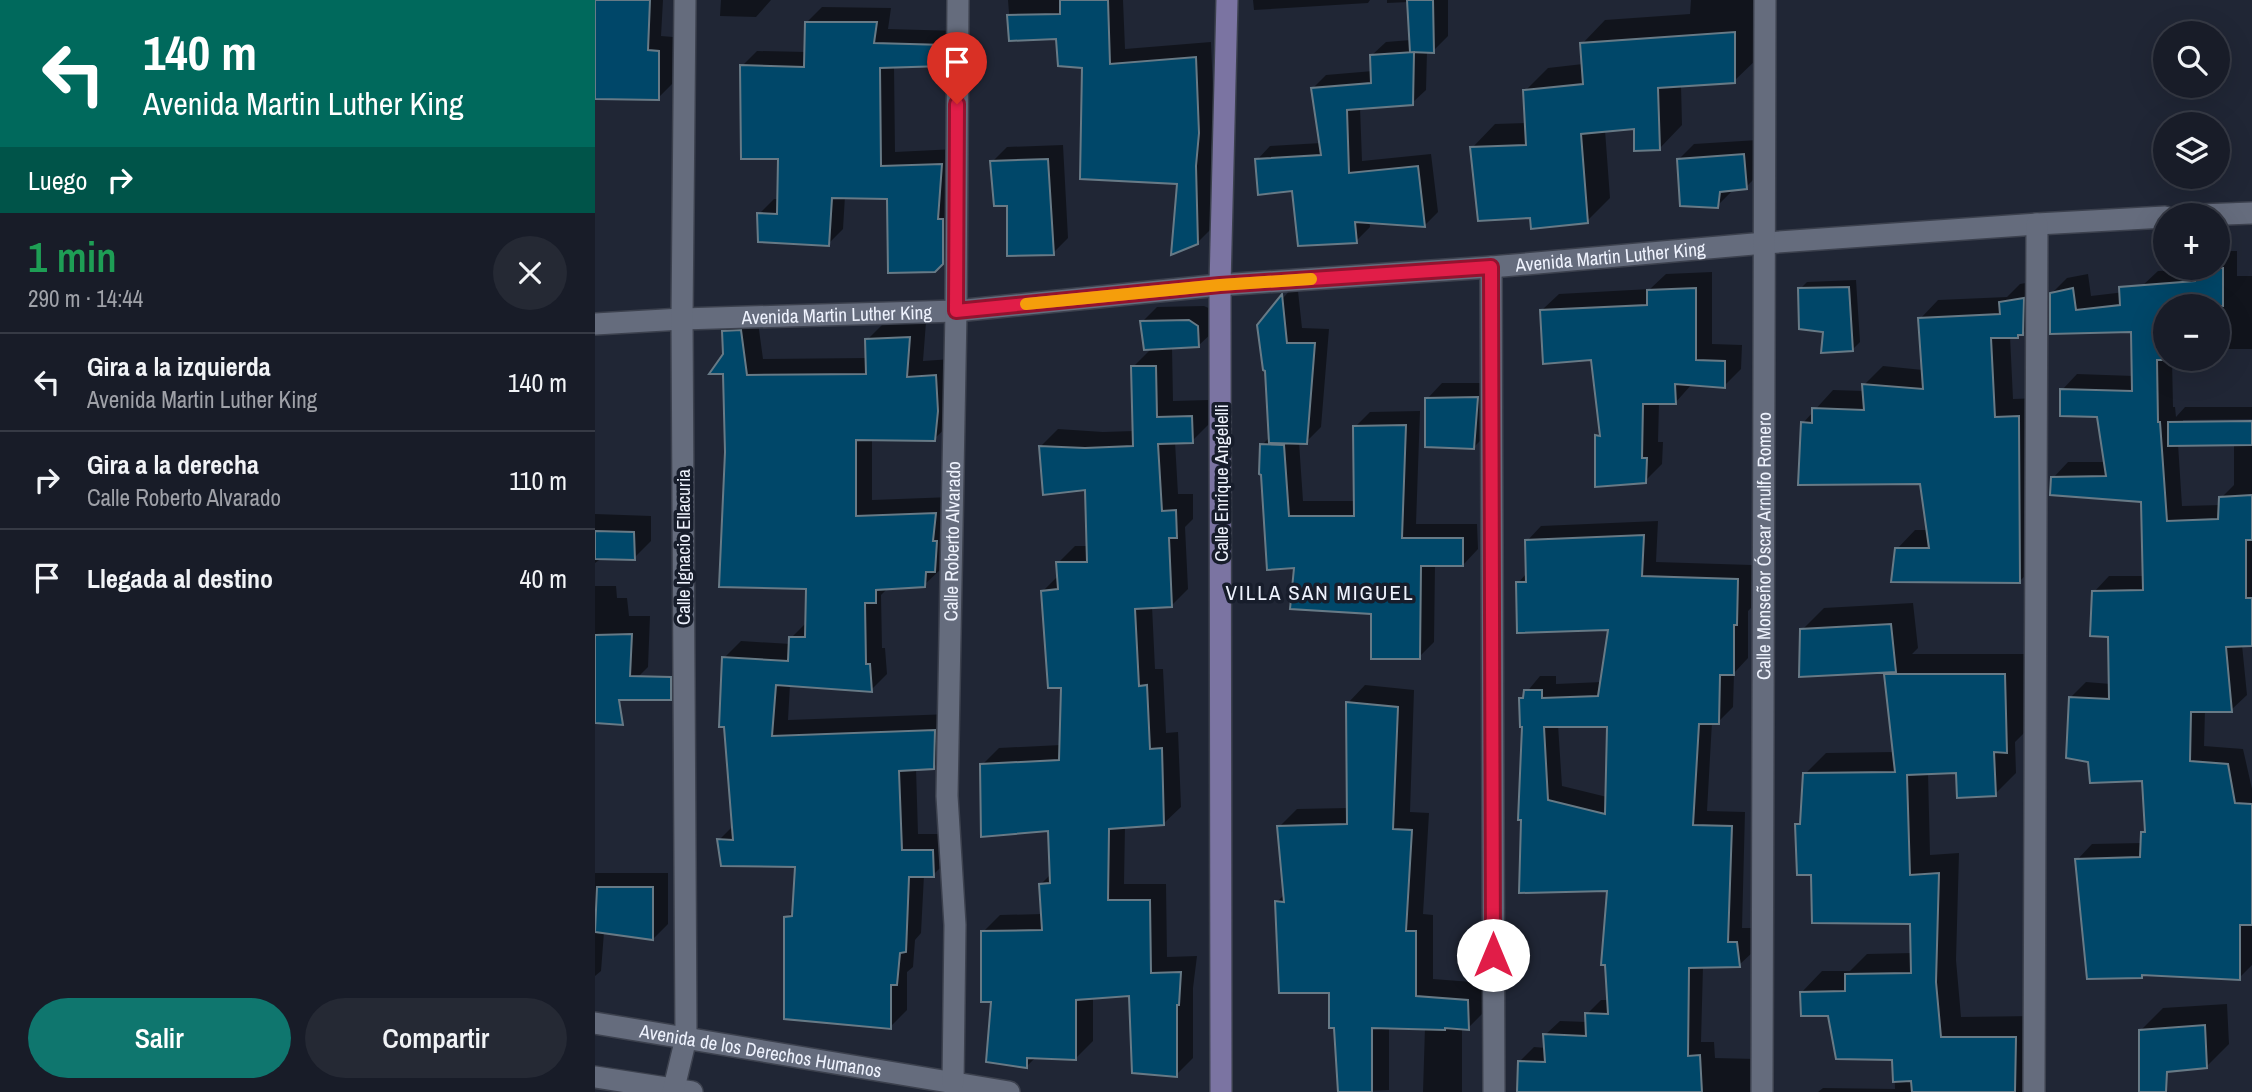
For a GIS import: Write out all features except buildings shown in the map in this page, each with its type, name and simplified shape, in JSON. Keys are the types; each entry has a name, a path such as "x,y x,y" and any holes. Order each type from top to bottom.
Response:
{"street":[{"name":"Calle Ignacio Ellacuria","path":"679,1091 686,1038 682,319 685,0"},
{"name":"Calle Roberto Alvarado","path":"953,1083 955,925 947,796 956,311 958,0"},
{"name":"Calle Enrique Angelelli","path":"1221,1092 1220,285 1227,0"},
{"name":"Calle Monseñor Óscar Arnulfo Romero","path":"1762,1092 1765,0"},
{"path":"2230,214 2252,213"},
{"name":"Avenida Martin Luther King","path":"595,324 956,311 1220,285 1491,267 1765,243 2153,218"},
{"path":"2034,1092 2037,224"},
{"path":"1491,267 1494,1092"},
{"name":"Avenida de los Derechos Humanos","path":"595,1023 1009,1092"},
{"path":"595,1077 679,1091"}],"slow traffic":[{"path":"1026,304 1311,279"}],"district":[{"name":"VILLA SAN MIGUEL","path":"1320,593"}],"route":[{"path":"957,104 956,311 1220,285 1491,267 1493,955"}]}
